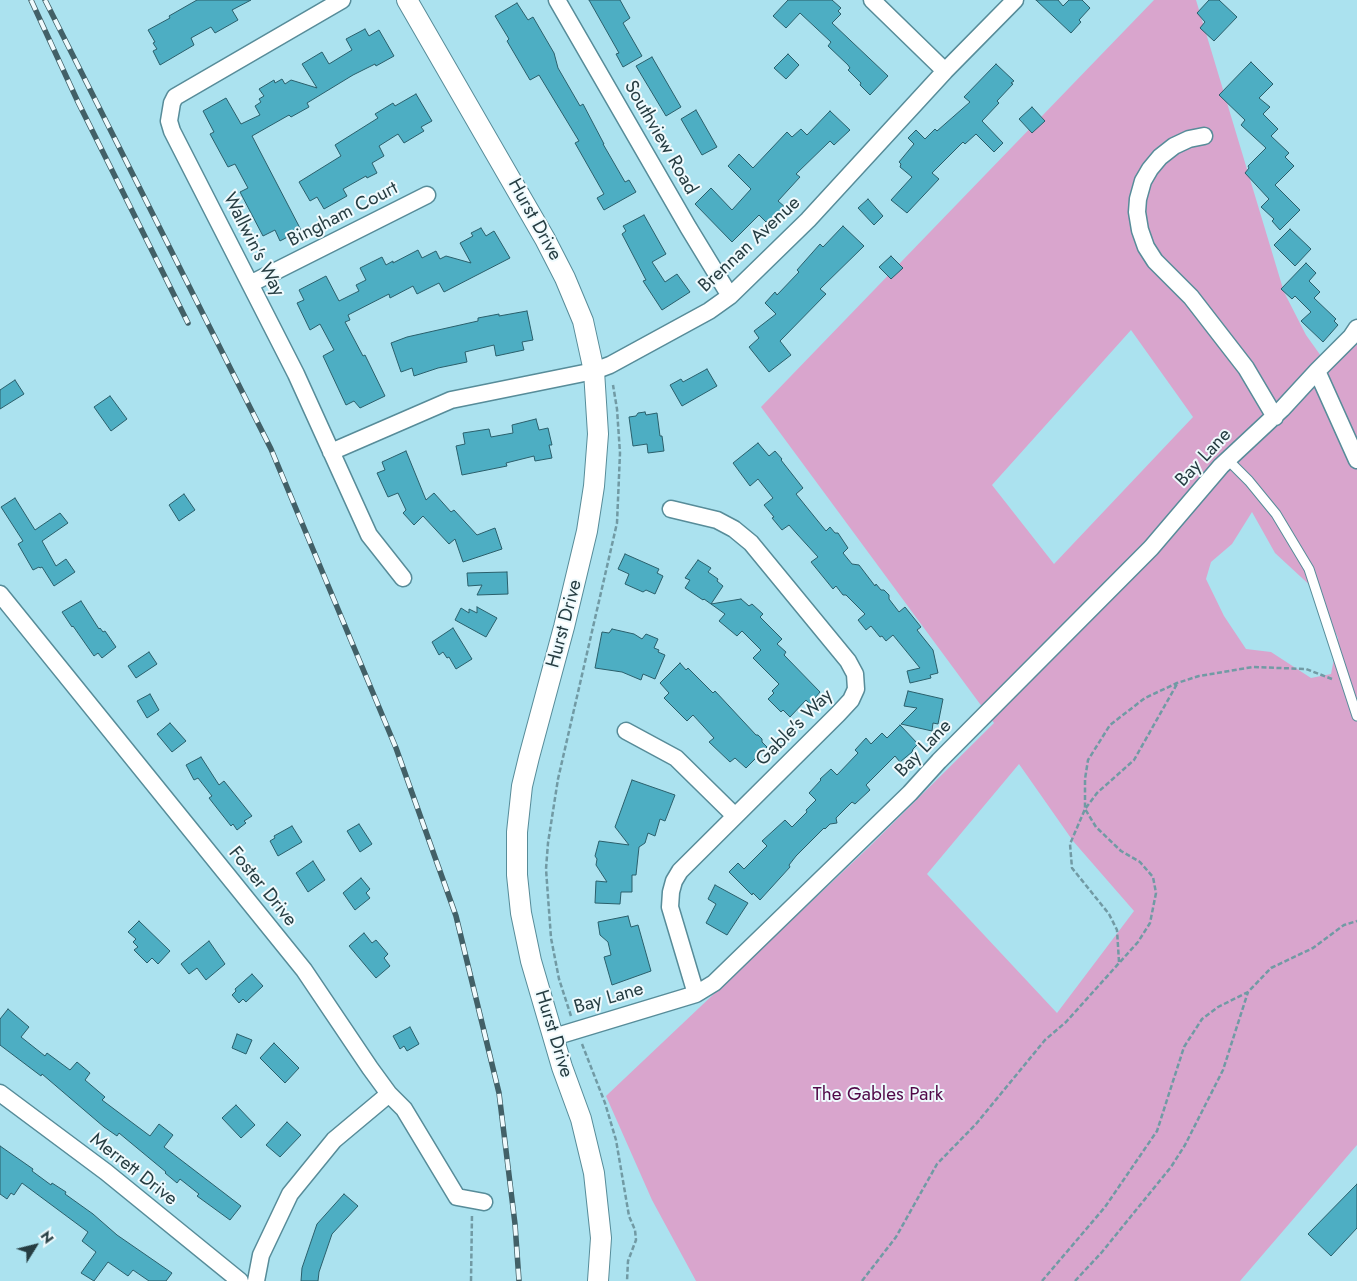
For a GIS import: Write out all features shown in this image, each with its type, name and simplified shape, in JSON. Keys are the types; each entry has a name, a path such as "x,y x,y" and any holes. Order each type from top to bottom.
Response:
{"street":[{"name":"Wallwin's Way","path":"342,0 182,92 175,97 172,103 169,120 172,131 296,374 369,535 403,578"},
{"name":"Hurst Drive","path":"408,0 557,261 574,295 602,368 594,486 587,531 567,619 522,786 516,832 517,875 525,937 562,1066 581,1119 594,1173 600,1231 598,1281"},
{"name":"Southview Road","path":"557,0 730,296"},
{"path":"872,0 945,70"},
{"name":"Brennan Avenue","path":"331,452 451,400 602,368 709,311 730,296 808,220 945,70 1015,0"},
{"path":"1204,136 1174,146 1160,157 1150,170 1142,186 1138,201 1140,233 1146,248 1155,260 1191,297 1246,368 1275,417"},
{"name":"Bingham Court","path":"250,284 427,195"},
{"name":"Bay Lane","path":"554,1037 696,994 714,983 910,793 939,761 1151,548 1227,459 1275,417 1357,328"},
{"path":"1316,371 1357,460"},
{"name":"Gable's Way","path":"671,509 717,520 734,529 751,544 848,661 855,674 856,689 851,700 680,871 671,892 670,907 696,994"},
{"name":"Foster Drive","path":"0,594 304,970 389,1094 404,1109 457,1197 478,1201"},
{"path":"626,730 676,758 735,816"},
{"name":"Merrett Drive","path":"0,1093 106,1172 240,1281"},
{"path":"256,1281 261,1255 290,1194 334,1140 389,1094"}],"lane":[{"path":"1227,459 1249,481 1276,514 1308,569 1357,716"}],"path":[{"path":"574,1023 559,979 551,938 546,869 558,780 617,523 620,453 617,409 602,368"},
{"path":"862,1281 896,1237 937,1164 976,1124 1045,1040 1066,1022 1138,942 1150,923 1156,893 1153,876 1140,862 1121,851 1096,827 1085,809 1085,780 1088,760 1110,725 1145,698 1177,683 1199,676 1253,668 1306,669 1347,685"},
{"path":"1119,963 1117,930 1109,914 1072,868 1070,844 1085,809 1097,793 1134,760 1177,683"},
{"path":"1042,1281 1105,1208 1157,1131 1184,1047 1202,1019 1218,1007 1248,992 1270,968 1313,948 1344,925 1357,921"},
{"path":"1075,1281 1102,1252 1170,1168 1186,1145 1222,1070 1248,992"},
{"path":"581,1041 606,1104 616,1140 629,1216 635,1230 636,1240 628,1261 627,1281"},
{"path":"471,1281 478,1201"}],"green space":[{"name":"The Gables Park","path":"1154,0 1196,0 1284,292 1306,335 1321,356 1338,349 1357,327 1357,1145 1240,1281 696,1281 652,1200 606,1096 868,848 994,723 761,407","holes":["1131,330 1193,417 1054,564 992,485","1252,512 1275,553 1315,590 1338,638 1331,674 1311,678 1271,652 1246,649 1224,616 1206,579 1211,562 1232,544","1019,764 1073,841 1134,911 1057,1013 927,874"]}],"building":[{"path":"197,0 251,0 232,10 238,20 215,33 211,27 191,38 194,45 160,65 153,51 157,49 153,43 155,42 148,30"},
{"path":"589,0 620,0 630,18 623,23 642,56 623,67 616,54 619,53"},
{"path":"788,0 832,0 841,8 838,11 841,14 832,23 888,76 870,95 848,70 850,68 848,65 828,46 831,42 800,13 786,28 773,16"},
{"path":"1036,0 1058,0 1063,6 1069,0 1082,0 1090,8 1071,33"},
{"path":"1209,0 1219,0 1237,17 1214,41 1200,28 1205,22 1197,13"},
{"path":"517,3 528,20 533,17 554,53 558,68 580,106 583,104 625,182 629,180 636,192 604,210 597,198 604,194 575,143 579,141 539,75 530,80 495,16"},
{"path":"365,29 369,36 379,30 394,56 376,66 375,64 353,75 307,103 309,107 291,117 289,115 252,136 301,230 280,241 275,230 263,236 240,192 248,188 235,164 228,167 210,134 214,132 203,111 226,98 241,124 260,115 255,106 261,102 259,99 264,96 259,89 274,80 275,83 282,79 285,84 291,80 317,88 302,64 322,52 329,64 352,50 346,39"},
{"path":"788,54 799,65 786,79 774,68"},
{"path":"652,57 681,107 666,116 636,66"},
{"path":"1251,62 1273,84 1259,98 1270,107 1263,114 1278,129 1271,136 1289,153 1285,157 1294,166 1275,185 1300,210 1280,230 1272,221 1274,219 1261,207 1269,199 1245,173 1249,168 1248,166 1266,148 1241,125 1245,120 1219,95"},
{"path":"996,64 1014,81 997,101 999,103 982,121 1003,143 994,152 976,134 965,144 963,142 932,173 939,179 907,213 891,200 912,177 900,167 901,164 899,162 914,144 908,138 916,130 925,139 935,129 937,131 970,102 964,97"},
{"path":"416,94 432,121 421,127 424,131 404,143 398,134 379,146 384,156 372,163 377,173 367,178 366,176 343,189 347,196 324,209 317,197 310,201 299,182 341,156 335,145 378,118 375,114 393,103 395,106"},
{"path":"1032,107 1045,121 1032,133 1019,119"},
{"path":"696,110 717,147 702,155 681,119"},
{"path":"830,111 850,130 834,145 830,141 796,174 800,177 778,201 785,207 772,223 768,220 766,222 759,215 732,242 695,204 711,188 732,210 751,189 728,166 739,154 753,168 787,132 792,137 801,129 807,135"},
{"path":"868,199 883,216 874,225 858,208"},
{"path":"644,215 666,254 652,262 665,282 677,274 690,292 662,310 643,281 646,280 622,234 626,231 623,226"},
{"path":"843,226 864,246 820,289 826,294 780,341 791,355 769,372 749,347 759,338 754,331 776,314 765,303 775,292 777,295 799,272 797,270 820,244 823,247"},
{"path":"481,228 486,236 494,231 510,258 444,292 439,283 417,294 413,286 390,298 389,294 348,315 350,320 345,322 363,356 365,355 385,396 360,408 354,401 346,405 323,356 334,350 320,324 310,330 297,303 304,300 299,290 326,276 339,301 359,291 356,285 366,280 360,268 382,257 386,265 393,261 393,263 418,250 422,258 436,251 440,259 446,256 471,263 460,243 473,236 471,233"},
{"path":"1290,229 1311,249 1295,266 1274,245"},
{"path":"891,256 903,268 891,279 879,267"},
{"path":"1306,263 1316,273 1309,281 1320,292 1314,298 1336,319 1334,321 1338,325 1323,342 1301,321 1311,312 1295,296 1292,299 1281,289"},
{"path":"527,311 533,340 522,342 524,350 496,356 494,345 465,352 467,362 438,368 414,376 412,368 401,372 391,343 407,337 478,321 478,318"},
{"path":"707,369 717,386 682,406 670,385 681,379 683,382"},
{"path":"15,380 24,394 0,409 0,390"},
{"path":"110,396 127,419 111,431 94,407"},
{"path":"645,412 646,415 657,413 664,451 648,453 647,444 633,446 629,417"},
{"path":"536,419 539,430 548,428 552,445 549,445 552,458 535,461 534,456 506,463 507,466 462,475 456,446 465,444 463,433 489,429 491,437 513,433 512,425"},
{"path":"758,443 769,456 775,451 782,459 803,488 796,494 826,531 830,527 835,533 838,533 848,548 843,553 852,564 859,565 875,586 876,584 889,595 889,599 899,612 905,607 921,627 917,630 933,650 938,673 930,675 931,678 910,683 907,671 920,668 893,635 886,641 871,626 866,630 858,620 865,614 846,595 843,595 836,586 833,589 811,562 818,557 789,525 782,530 772,518 774,517 764,505 773,498 758,479 750,486 733,463"},
{"path":"406,451 426,500 434,493 451,512 454,510 477,535 495,528 502,549 463,562 455,539 449,544 423,516 414,525 403,513 406,510 398,493 388,497 377,473 385,470 382,462"},
{"path":"184,494 195,510 179,521 169,505"},
{"path":"15,498 35,530 60,513 68,523 42,541 56,566 66,559 75,572 54,586 42,567 33,570 18,544 23,541 1,507"},
{"path":"625,554 659,569 657,573 663,576 655,594 646,590 643,592 625,584 629,574 618,569"},
{"path":"698,560 711,568 708,572 718,579 717,581 723,586 711,604 685,588 690,580 685,578"},
{"path":"507,572 508,594 477,595 482,585 468,586 467,573"},
{"path":"741,599 749,606 752,604 763,614 760,617 782,639 777,644 786,652 784,655 820,692 810,704 806,700 790,717 783,710 781,712 768,699 774,693 772,691 779,684 753,658 761,650 742,631 737,636 719,621 725,614 711,604"},
{"path":"81,601 99,629 103,632 105,631 116,647 102,658 98,653 94,656 62,612"},
{"path":"477,607 497,618 486,637 455,620 461,608 469,613 469,609 477,613"},
{"path":"453,628 472,659 456,669 449,657 447,658 443,652 439,655 432,642"},
{"path":"612,629 634,634 642,639 646,634 658,639 654,648 665,655 655,679 643,674 641,680 622,672 595,668 602,632 609,633"},
{"path":"149,652 157,664 136,678 128,666"},
{"path":"680,663 686,670 688,668 713,693 715,691 762,739 762,742 767,747 746,768 735,758 730,762 709,742 714,738 693,715 687,721 664,698 669,693 660,683"},
{"path":"908,691 943,699 938,724 933,723 932,731 901,724 917,708 904,706"},
{"path":"150,694 159,710 147,718 137,701"},
{"path":"170,723 186,741 172,752 157,734"},
{"path":"900,725 918,744 912,752 900,762 895,756 866,785 870,790 855,804 852,802 836,818 837,823 830,824 824,828 796,856 789,865 790,867 760,900 753,893 752,895 729,872 738,863 744,869 767,846 762,841 785,820 792,827 816,800 809,793 820,779 831,769 837,775 858,753 855,750 866,738 871,744 882,733 887,738"},
{"path":"201,757 219,785 224,781 252,816 244,821 246,823 237,830 233,824 231,826 209,798 212,796 198,778 194,780 186,765"},
{"path":"632,780 675,795 665,821 660,819 655,836 648,833 645,843 639,847 636,875 632,875 632,892 621,892 620,904 595,903 596,881 607,882 596,865 597,859 595,856 599,841 629,845 615,827"},
{"path":"359,824 372,844 360,852 347,831"},
{"path":"292,826 302,842 278,856 270,841 275,838 274,836"},
{"path":"313,861 325,880 308,892 296,873"},
{"path":"361,878 370,889 366,893 370,898 355,910 343,893"},
{"path":"715,885 748,903 727,935 706,923 716,904 708,899"},
{"path":"628,916 631,927 638,925 651,971 612,985 604,957 611,955 608,942 600,935 598,922"},
{"path":"139,921 170,951 158,964 152,958 147,963 134,950 138,947 133,942 136,939 128,932"},
{"path":"364,933 372,943 376,940 388,954 384,958 390,966 376,978 349,946"},
{"path":"209,941 225,964 206,980 197,968 189,974 181,964"},
{"path":"252,974 263,986 246,1002 243,999 239,1003 232,995 236,991 235,989"},
{"path":"8,1009 29,1027 21,1037 45,1056 47,1053 70,1070 77,1062 90,1073 85,1080 105,1097 102,1100 150,1136 159,1124 173,1135 164,1147 241,1206 230,1220 197,1196 199,1194 180,1179 177,1183 119,1133 117,1136 104,1127 42,1074 41,1076 0,1045 0,1019"},
{"path":"410,1027 419,1044 407,1051 404,1046 400,1049 393,1036"},
{"path":"237,1034 252,1040 246,1054 232,1048"},
{"path":"274,1043 299,1068 285,1083 260,1058"},
{"path":"236,1105 255,1125 241,1138 222,1118"},
{"path":"287,1122 301,1135 280,1157 266,1145"},
{"path":"0,1146 33,1169 32,1171 51,1185 52,1183 66,1192 65,1194 93,1214 117,1235 172,1273 166,1281 149,1281 133,1270 128,1276 108,1262 94,1281 81,1273 96,1252 82,1241 88,1232 22,1183 14,1195 11,1193 7,1199 0,1194"},
{"path":"1357,1184 1357,1228 1331,1256 1308,1234"},
{"path":"344,1194 358,1206 332,1234 319,1272 318,1281 301,1281 302,1268 317,1224"}],"railway":[{"path":"31,0 78,102 188,323"},
{"path":"45,0 271,449 396,748 456,916 499,1093 515,1224 519,1281"}]}
